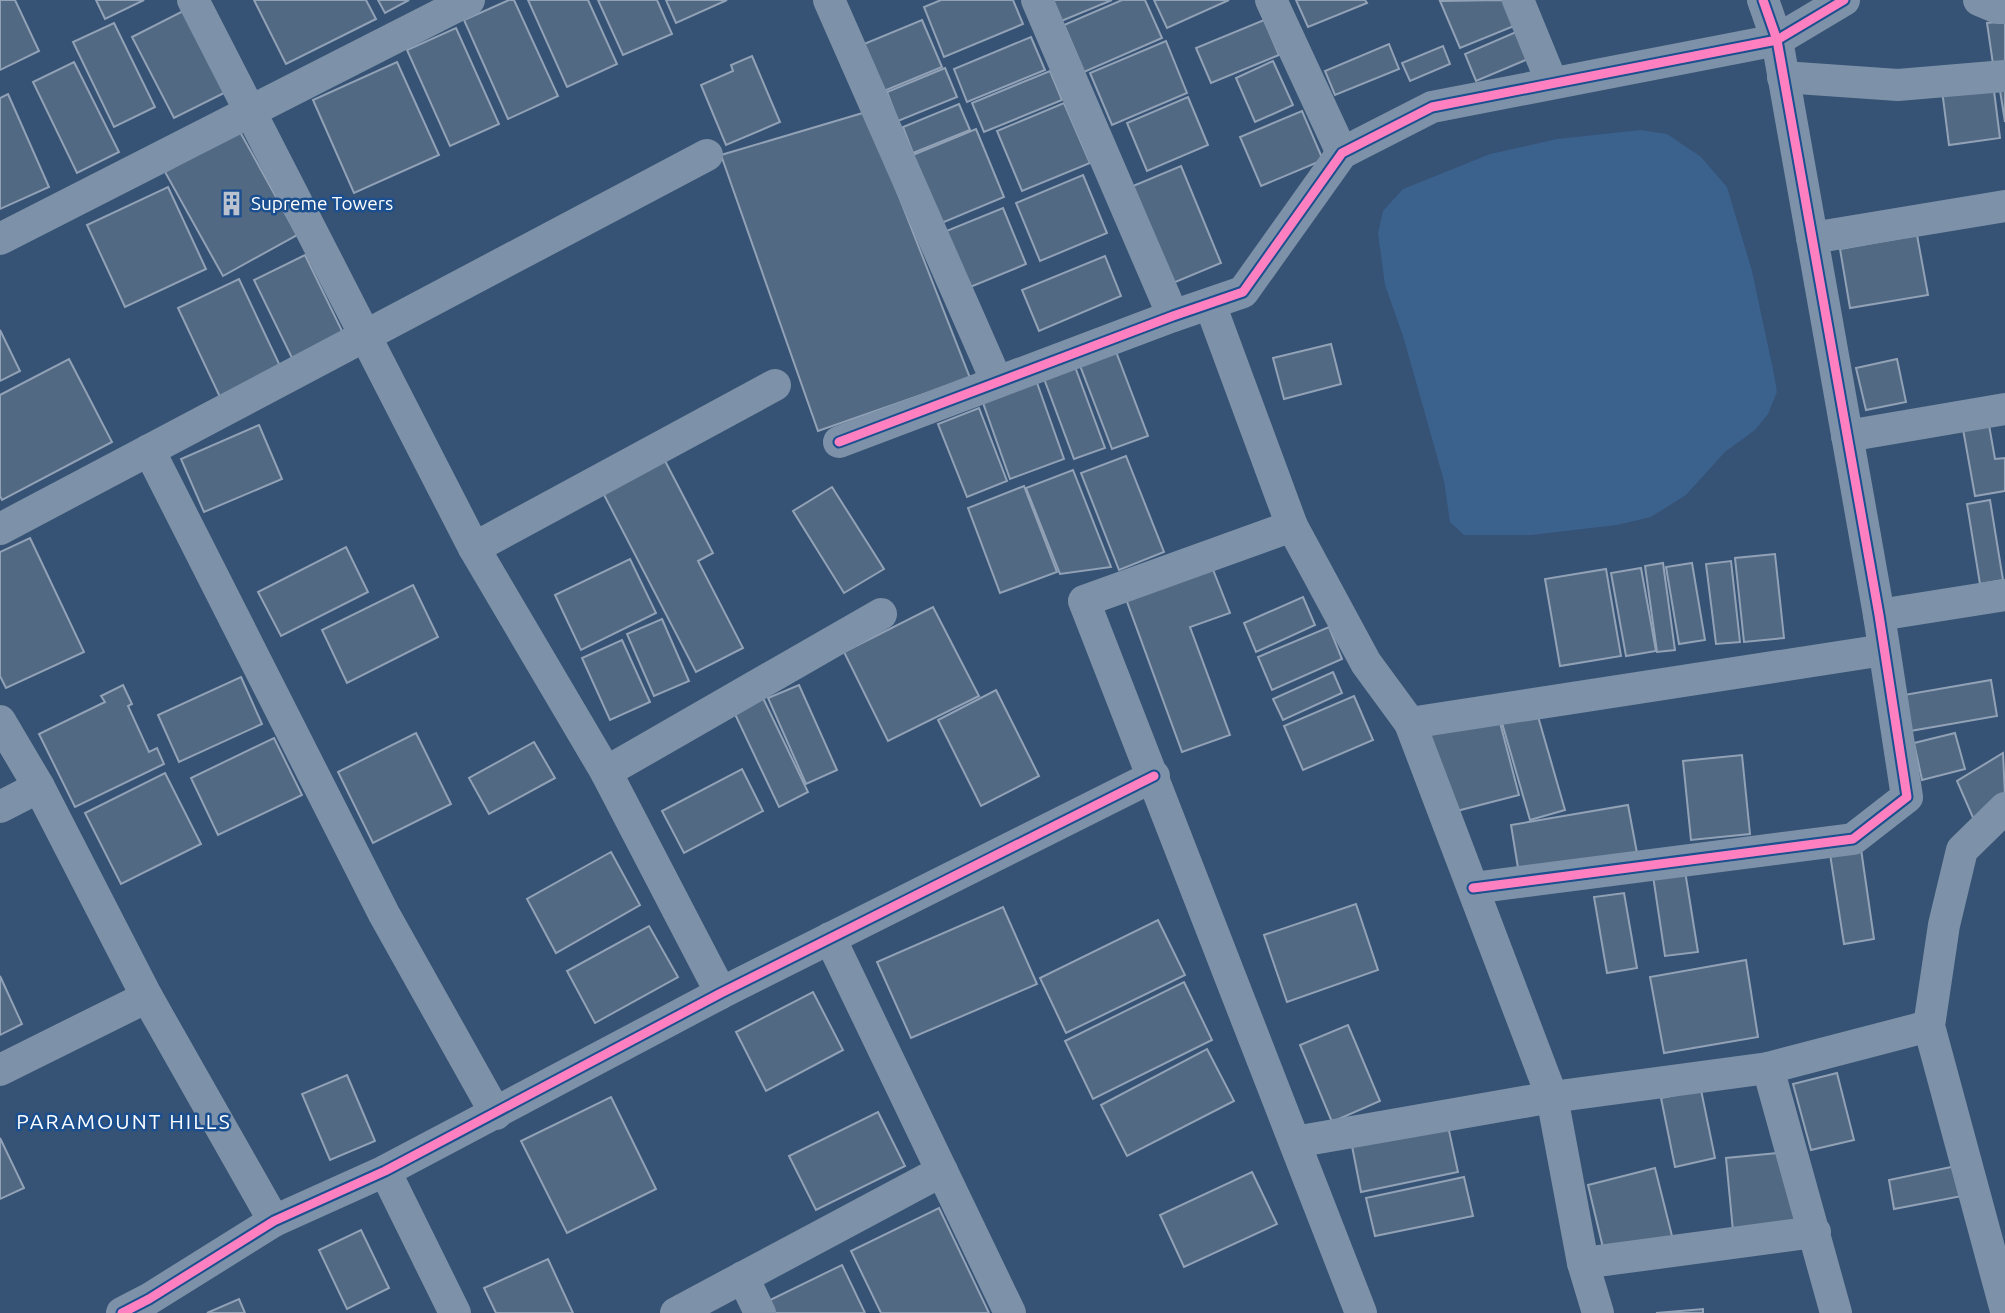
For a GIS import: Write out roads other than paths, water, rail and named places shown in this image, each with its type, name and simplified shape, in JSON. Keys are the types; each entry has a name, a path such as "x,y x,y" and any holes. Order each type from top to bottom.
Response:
{"street":[{"path":"193,0 474,548 606,772 721,993"},
{"path":"0,239 469,0"},
{"path":"829,0 997,382"},
{"path":"1037,0 1173,316"},
{"path":"1271,0 1342,153"},
{"path":"1518,0 1552,83"},
{"path":"1473,888 1853,839 1907,797 1879,614 1777,40 1763,0"},
{"path":"839,442 1243,292 1342,153 1432,107 1777,40 1844,0"},
{"path":"1979,0 2005,8"},
{"path":"1783,77 1898,85 2005,76"},
{"path":"0,529 708,155"},
{"path":"1812,238 2005,206"},
{"path":"1210,304 1292,526 1366,663 1410,723 1552,1097 1583,1263 1598,1313"},
{"path":"474,548 775,385"},
{"path":"1847,436 2005,409"},
{"path":"149,450 384,914 496,1114"},
{"path":"1292,526 1084,601 1362,1313"},
{"path":"1879,614 2005,595"},
{"path":"606,772 881,614"},
{"path":"1410,723 1884,650"},
{"path":"0,721 38,787 147,997 274,1221"},
{"path":"142,1308 274,1221 385,1171 721,993 1154,776"},
{"path":"0,807 38,787"},
{"path":"2005,808 1962,850 1944,925 1929,1026 2005,1307"},
{"path":"830,938 1010,1313"},
{"path":"0,1070 147,997"},
{"path":"1295,1142 1552,1097 1768,1068 1929,1026"},
{"path":"1768,1068 1836,1313"},
{"path":"385,1171 455,1313"},
{"path":"676,1313 942,1171"},
{"path":"1583,1263 1815,1232"},
{"path":"743,1277 760,1313"}],"water":[{"path":"1641,130 1667,134 1701,157 1727,187 1752,271 1774,374 1777,392 1768,414 1755,430 1725,452 1686,495 1651,517 1617,525 1532,535 1464,535 1450,522 1444,481 1403,336 1385,285 1378,233 1383,211 1403,189 1490,154 1557,139"}],"place":[{"name":"Supreme Towers","path":"231,203"}],"district":[{"name":"PARAMOUNT HILLS","path":"124,1121"}]}
